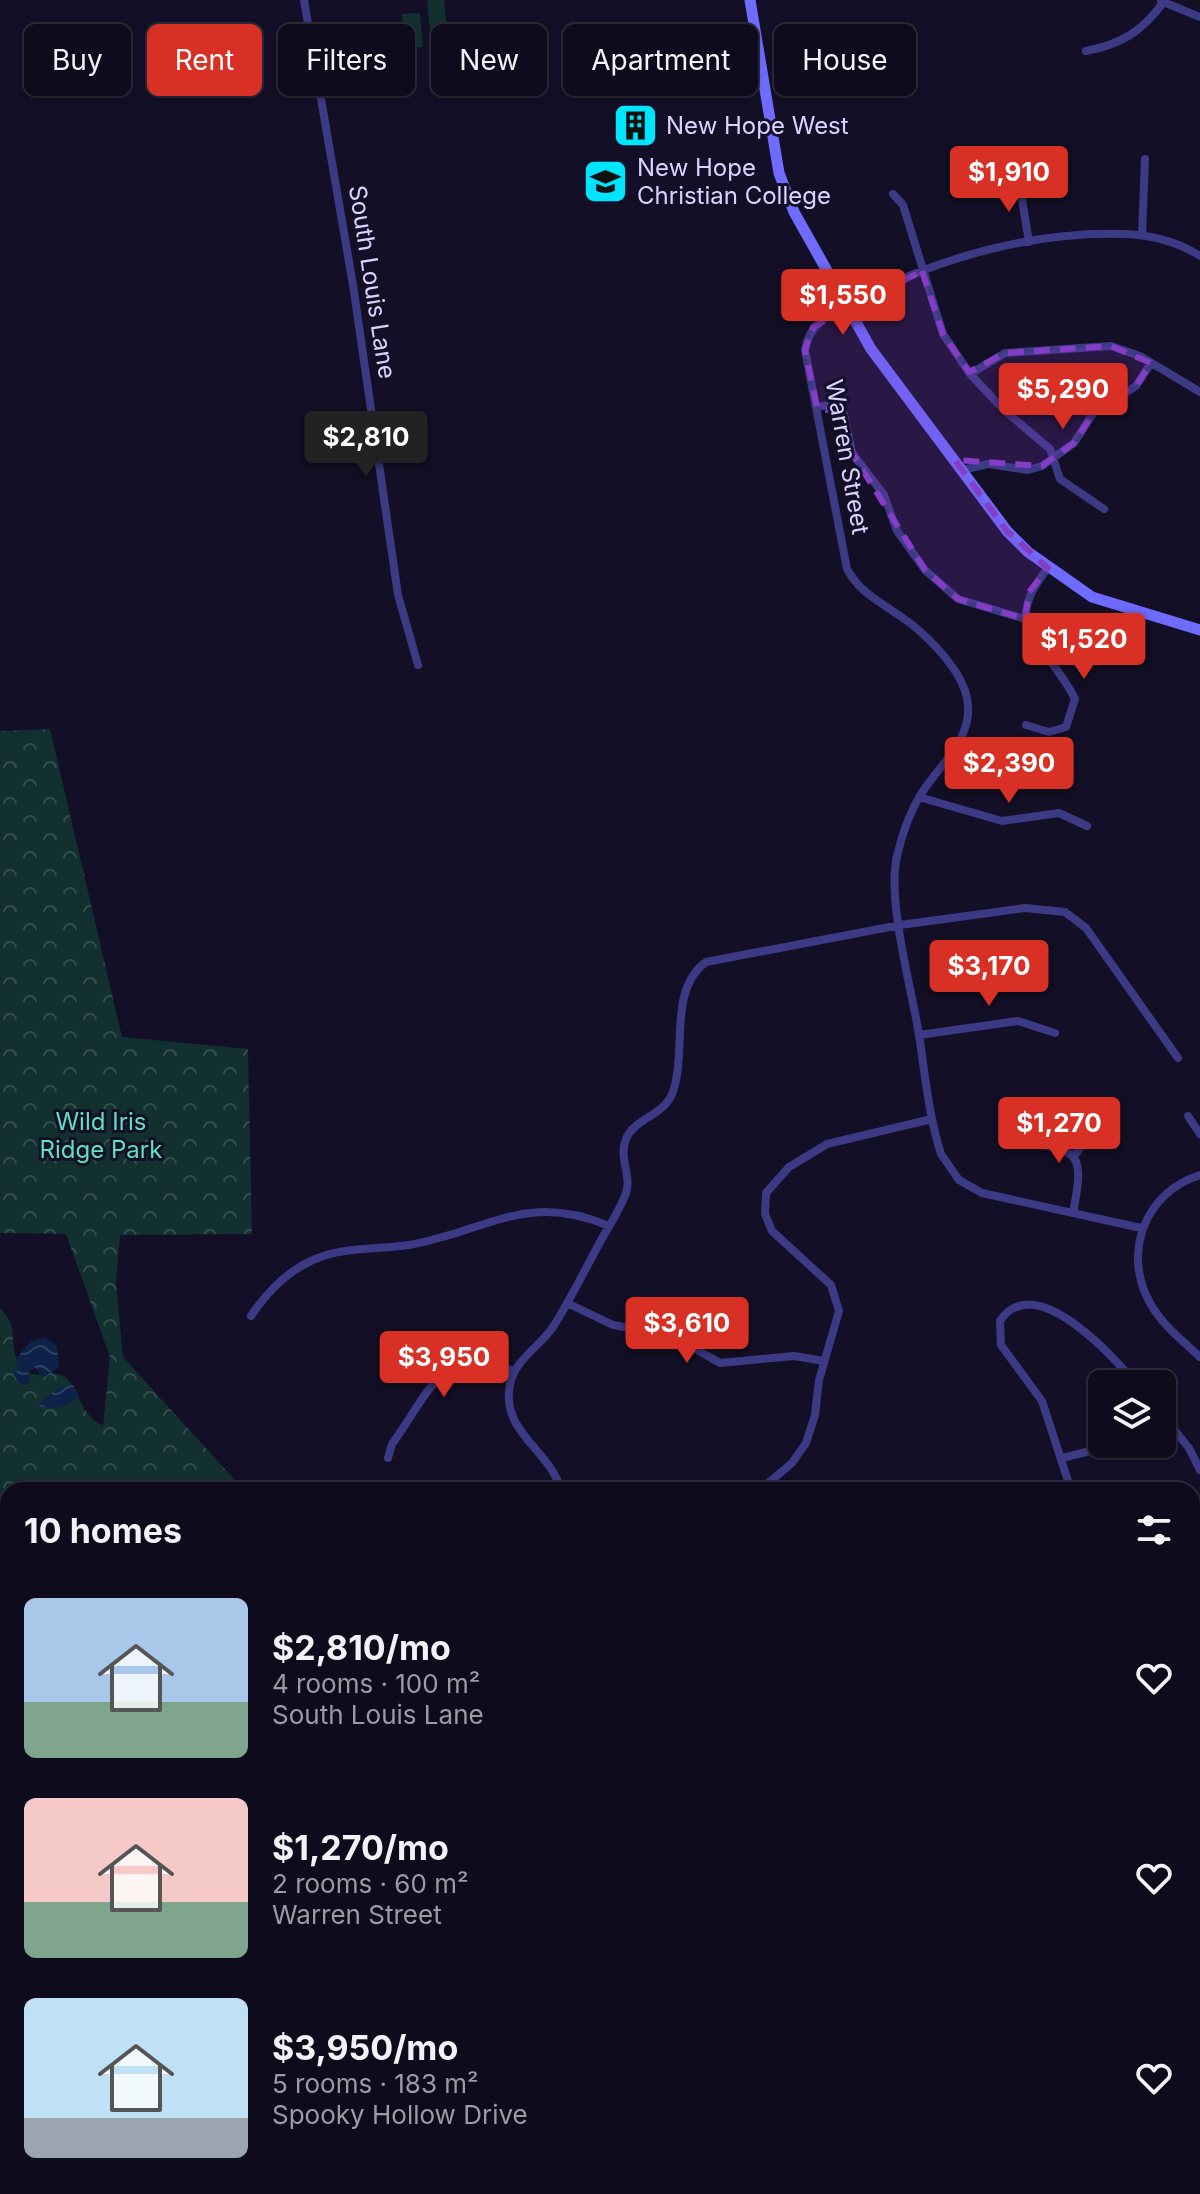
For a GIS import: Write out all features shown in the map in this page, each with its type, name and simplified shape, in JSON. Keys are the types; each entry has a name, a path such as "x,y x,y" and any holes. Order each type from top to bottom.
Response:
{"street":[{"name":"South Louis Lane","path":"304,0 353,285 398,595 418,665"},
{"path":"750,0 784,191 871,349 1007,531 1048,568 1105,603 1200,630"},
{"path":"1086,51 1129,39 1143,28 1162,2 1200,17"},
{"path":"1142,235 1145,159"},
{"path":"1019,181 1029,242"},
{"path":"893,194 903,205 943,334 970,374 1004,410 1050,449 1060,479 1104,509"},
{"path":"846,307 922,271 970,255 1029,242 1083,235 1142,235 1175,244 1200,256"},
{"name":"Warren Street","path":"846,307 813,327 805,350 847,569 855,584 869,597 916,629 964,687 969,718 965,734 919,797 904,831 896,864 900,925 932,1119 944,1162 965,1185 990,1196 1141,1228"},
{"path":"970,374 1005,353 1100,347 1125,349 1200,392"},
{"path":"962,470 988,464 1028,470 1042,466 1074,443 1099,404 1123,395 1136,386 1151,363"},
{"path":"817,407 829,405 844,414 852,453 884,495 897,531 925,570 958,599 1025,619"},
{"path":"1026,725 1049,732 1066,727 1075,699 1062,672 1027,629 1023,610 1029,592 1048,568"},
{"path":"919,797 1002,821 1059,813 1087,826"},
{"path":"557,1482 545,1457 520,1432 513,1419 509,1391 513,1371 552,1328 627,1191 623,1157 628,1135 661,1110 672,1094 687,985 699,966 725,955 900,925 1025,908 1051,909 1074,917 1086,928 1178,1058"},
{"path":"919,1035 1018,1021 1055,1033"},
{"path":"1074,1156 1105,1114"},
{"path":"1188,1116 1200,1134"},
{"path":"769,1482 792,1463 806,1443 815,1415 824,1361 839,1316 836,1295 827,1281 772,1231 765,1214 766,1193 781,1173 827,1144 932,1119"},
{"path":"1015,1140 1063,1149 1074,1156 1080,1176 1073,1213"},
{"path":"1200,1175 1182,1181 1152,1206 1141,1228 1138,1266 1141,1285 1158,1317 1200,1357"},
{"path":"251,1316 266,1293 294,1270 341,1251 413,1244 539,1210 583,1215 609,1226"},
{"path":"1069,1482 1042,1401 1001,1345 1000,1321 1007,1310 1025,1302 1046,1308 1096,1339 1124,1370"},
{"path":"567,1303 613,1325 671,1335 720,1363 794,1356 824,1361"},
{"path":"388,1458 392,1444 448,1370 478,1361 513,1371"},
{"path":"1176,1432 1189,1448 1200,1470"},
{"path":"1062,1458 1088,1452"}],"highlighted area":[{"path":"922,271 943,334 969,372 1005,353 1111,346 1151,363 1136,386 1099,404 1074,443 1042,466 955,460 1007,531 1048,568 1029,592 1025,619 958,599 925,570 852,453 844,414 817,407 805,350 813,327"}],"green space":[{"path":"427,0 444,0 446,24 431,24 430,32"},
{"path":"420,13 423,47 415,48 415,24 403,24 402,14"},
{"name":"Wild Iris Ridge Park","path":"50,729 122,1037 248,1049 252,1234 120,1235 116,1283 123,1357 237,1482 0,1482 0,1308 10,1323 16,1357 25,1371 65,1377 88,1414 103,1426 110,1357 66,1234 0,1233 0,731"}],"water":[{"path":"44,1337 57,1346 59,1367 43,1378 35,1367 28,1372 30,1382 22,1386 13,1374 18,1370 16,1359 30,1342"},
{"path":"73,1385 79,1394 66,1405 55,1408 38,1405 58,1388"}],"place":[{"name":"New Hope West","path":"635,126"},
{"name":"New Hope Christian College","path":"606,182"}]}
